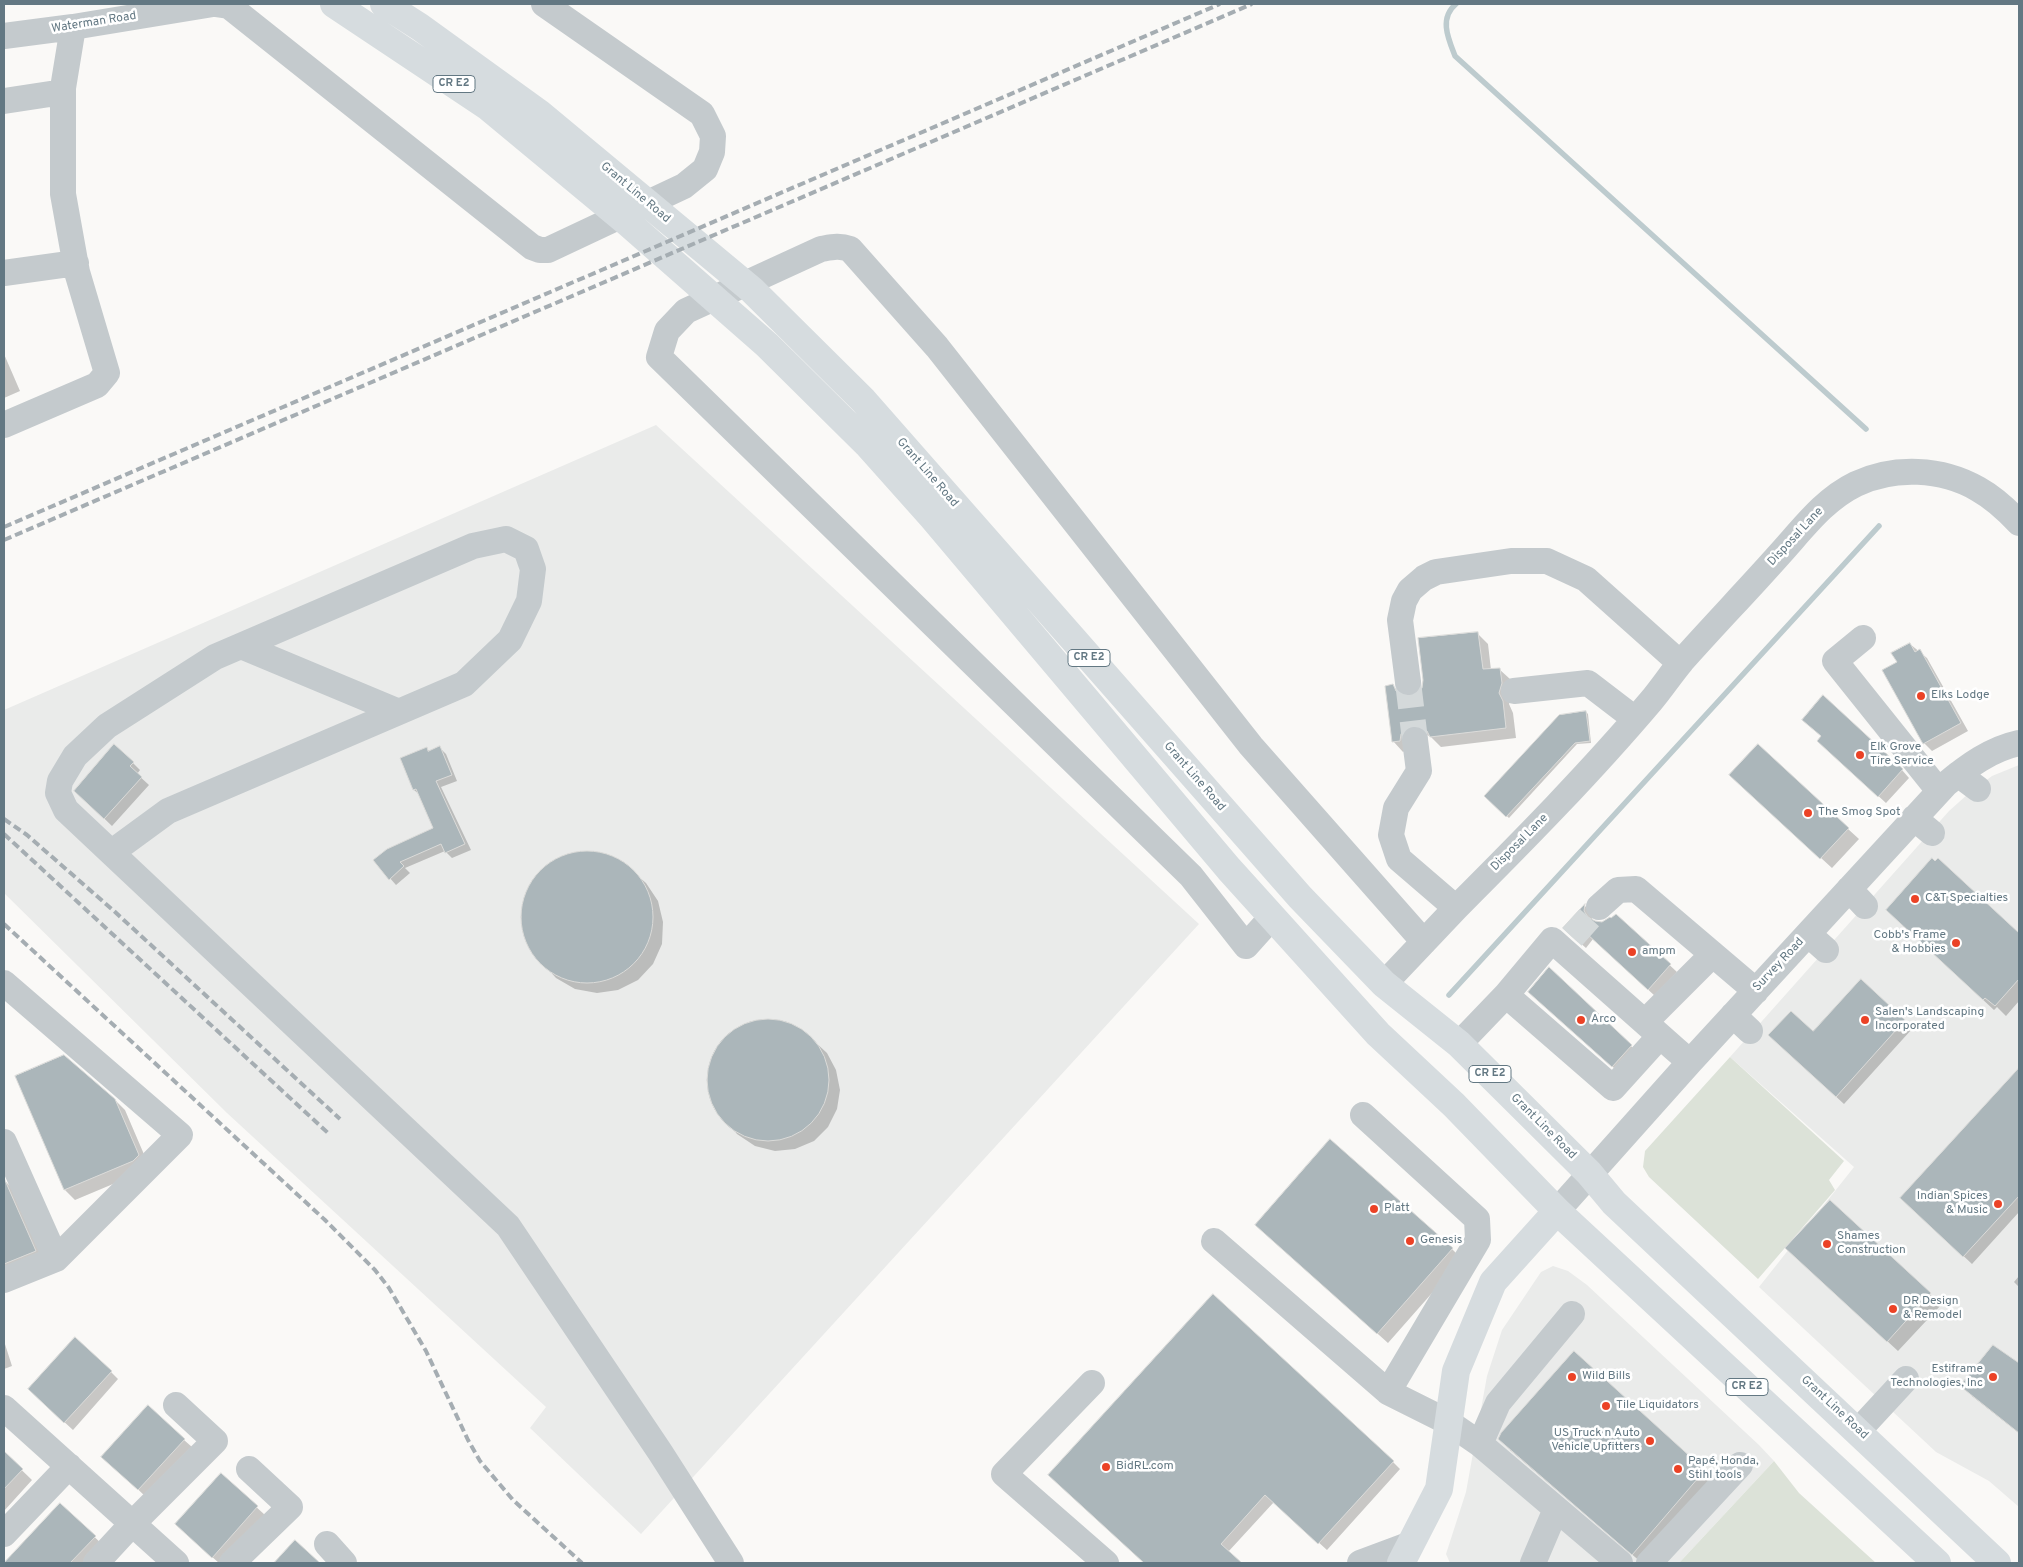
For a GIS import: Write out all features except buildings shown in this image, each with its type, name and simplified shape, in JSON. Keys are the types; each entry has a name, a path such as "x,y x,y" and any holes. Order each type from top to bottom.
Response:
{"main road":[{"name":"Grant Line Road","path":"334,4 487,106 628,223 767,345 867,444 933,518 1229,870 1378,1034 1459,1110 1557,1211 1937,1563"},
{"name":"Grant Line Road","path":"384,4 420,27 539,113 752,290 863,400 1300,897 1384,984 1459,1044 1590,1173 1614,1203 1997,1563"},
{"path":"1406,1554 1439,1489 1456,1371 1493,1282 1557,1211"}],"street":[{"path":"219,4 532,247 548,250 684,186 705,169 712,152 713,136 702,114 544,4"},
{"name":"Waterman Road","path":"4,36 219,4"},
{"path":"4,425 97,384 107,373 76,263 63,194 63,92 73,27"},
{"path":"4,101 63,92"},
{"path":"1272,917 1246,946 1191,876 659,357 667,330 686,311 821,250 843,246 850,249 937,347 1251,746 1424,942"},
{"path":"4,274 76,263"},
{"name":"Disposal Lane","path":"1384,984 1553,810 1635,720 1680,663 1810,519 1837,496 1862,482 1883,474 1925,472 1954,478 1977,488 1995,500 2019,523"},
{"path":"112,852 168,811 464,684 510,640 529,601 533,569 526,549 506,539 473,546 215,658 107,726 75,756 60,781 58,793 66,810 508,1226 660,1452 731,1563"},
{"path":"1408,682 1400,620 1404,601 1410,590 1424,578 1436,572 1511,562 1547,561 1586,579 1680,663"},
{"path":"1863,638 1835,661 1939,791"},
{"path":"241,646 399,712"},
{"path":"1514,692 1588,683 1635,720"},
{"path":"1415,740 1419,771 1396,808 1391,834 1399,859 1456,908"},
{"name":"Survey Road","path":"1557,1211 1690,1062 1741,1023 1756,991 1816,942 1857,898 1923,825 1939,791 1968,782 1969,765 1988,754 2019,742"},
{"path":"1599,907 1618,890 1636,889 1756,991"},
{"path":"1459,1044 1506,995 1552,940 1567,943 1653,1029 1690,1062"},
{"path":"1506,995 1613,1088 1653,1029 1712,955"},
{"path":"4,983 180,1135 56,1259 4,1280"},
{"path":"1363,1115 1477,1219 1478,1240 1388,1392"},
{"path":"4,1142 56,1259"},
{"path":"1214,1241 1388,1392 1448,1422 1480,1444 1620,1563"},
{"path":"1480,1444 1498,1403 1572,1314"},
{"path":"1858,1431 1906,1379"},
{"path":"1092,1383 1004,1474 1106,1563"},
{"path":"96,1563 215,1441 176,1405"},
{"path":"4,1408 176,1563"},
{"path":"1649,1563 1740,1465"},
{"path":"4,1534 68,1466"},
{"path":"232,1563 290,1506 249,1469"},
{"path":"1533,1563 1556,1509"},
{"path":"327,1544 344,1563"},
{"path":"1360,1563 1406,1554"}],"shaded area":[{"path":"656,425 1199,924 641,1534 530,1428 546,1407 227,1113 4,893 4,710"},
{"path":"2019,765 2019,1507 1989,1481 1936,1452 1759,1287 1854,1167 1730,1057 1949,811 1992,776"},
{"path":"1730,1057 1844,1161 1829,1180 1835,1190 1758,1279 1649,1177 1643,1167 1645,1151"},
{"path":"1553,1266 1568,1271 1587,1285 1774,1461 1679,1563 1450,1563 1446,1554 1466,1492 1487,1376 1502,1330 1541,1272"},
{"path":"1774,1461 1799,1493 1876,1563 1679,1563"}],"waterway":[{"path":"1456,4 1448,15 1446,22 1446,28 1455,56 1866,429"},
{"path":"1449,995 1879,526"}],"tunnel":[{"path":"1408,682 1415,740"},
{"path":"1572,937 1599,907"}],"railway":[{"path":"4,527 1220,4"},
{"path":"4,540 1252,4"},
{"path":"4,819 27,835 114,911 340,1119"},
{"path":"4,834 328,1133"},
{"path":"4,924 325,1220 375,1270 389,1288 426,1351 468,1440 480,1461 513,1500 582,1563"}],"place":[{"name":"Elks Lodge","path":"1921,696"},
{"name":"Elk Grove Tire Service","path":"1860,755"},
{"name":"The Smog Spot","path":"1808,813"},
{"name":"C&T Specialties","path":"1915,899"},
{"name":"Cobb's Frame & Hobbies","path":"1956,943"},
{"name":"ampm","path":"1632,952"},
{"name":"Arco","path":"1581,1020"},
{"name":"Salen's Landscaping Incorporated","path":"1865,1020"},
{"name":"Indian Spices & Music","path":"1998,1204"},
{"name":"Platt","path":"1374,1209"},
{"name":"Genesis","path":"1410,1241"},
{"name":"Shames Construction","path":"1827,1244"},
{"name":"DR Design & Remodel","path":"1893,1309"},
{"name":"Wild Bills","path":"1572,1377"},
{"name":"Estiframe Technologies, Inc","path":"1993,1377"},
{"name":"Tile Liquidators","path":"1606,1406"},
{"name":"US Truck n Auto Vehicle Upfitters","path":"1650,1441"},
{"name":"BidRL.com","path":"1106,1467"},
{"name":"Papé, Honda, Stihl tools","path":"1678,1469"}]}
